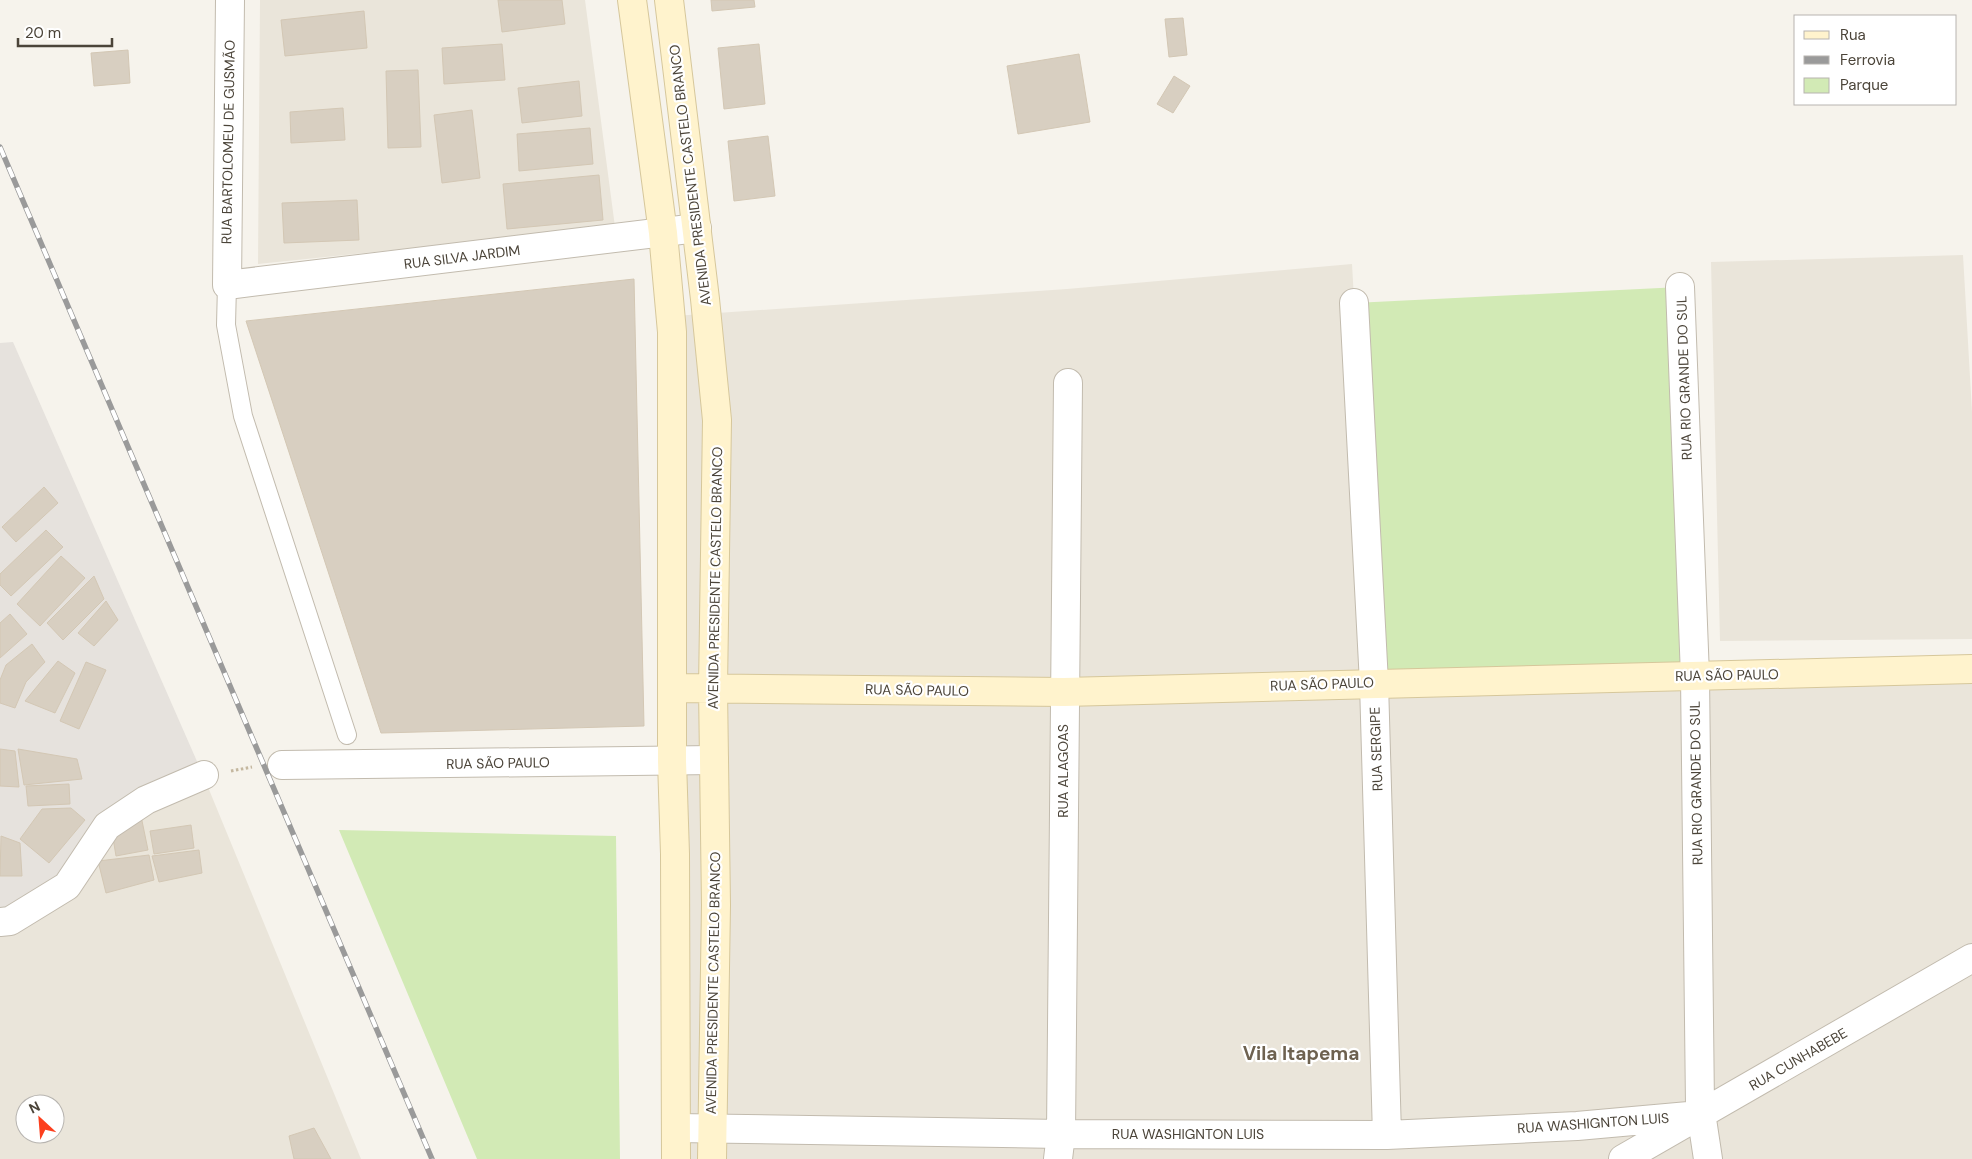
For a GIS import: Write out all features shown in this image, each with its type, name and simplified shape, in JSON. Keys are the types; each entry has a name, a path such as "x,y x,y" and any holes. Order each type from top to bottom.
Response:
{"street":[{"name":"RUA BARTOLOMEU DE GUSMÃO","path":"227,285 230,0"},
{"path":"632,0 663,233 672,332 672,761 675,864 676,1159"},
{"name":"AVENIDA PRESIDENTE CASTELO BRANCO","path":"669,0 706,299 717,420 713,688 716,905 712,1159"},
{"name":"RUA SILVA JARDIM","path":"227,285 696,228"},
{"name":"RUA RIO GRANDE DO SUL","path":"1680,287 1695,676 1700,1115 1708,1159"},
{"name":"RUA SERGIPE","path":"1354,303 1374,683 1387,1135"},
{"name":"RUA ALAGOAS","path":"1060,1146 1068,382"},
{"name":"RUA SÃO PAULO","path":"672,688 1064,692 1972,669"},
{"name":"RUA SÃO PAULO","path":"282,765 714,760"},
{"path":"0,922 10,921 67,886 107,826 146,800 204,775"},
{"name":"RUA CUNHABEBE","path":"1623,1159 1972,958"},
{"name":"RUA WASHIGNTON LUIS","path":"676,1128 711,1128 1060,1146 1387,1135 1577,1126 1700,1115"}],"lane":[{"path":"227,285 226,325 243,416 347,735"}],"path":[{"path":"204,775 264,765 282,765"}],"shaded area":[{"path":"260,0 585,0 615,227 258,264"},
{"path":"1963,255 1972,412 1972,639 1720,641 1711,262"},
{"path":"1352,264 1376,683 1972,669 1972,1159 680,1159 674,316 1067,289"},
{"path":"13,342 203,775 111,826 69,885 0,925 0,343"},
{"path":"203,775 361,1159 0,1159 0,925 106,822"}],"green space":[{"path":"1680,287 1695,675 1375,684 1354,303"},
{"path":"339,830 616,836 620,1159 477,1159"}],"building":[{"path":"498,0 562,0 565,24 502,32"},
{"path":"711,0 754,0 755,7 712,11"},
{"path":"364,11 367,48 285,56 281,20"},
{"path":"1183,18 1187,55 1169,57 1165,19"},
{"path":"502,44 505,80 444,84 442,48"},
{"path":"759,44 765,104 724,109 718,48"},
{"path":"128,50 130,83 94,86 91,53"},
{"path":"1079,54 1090,122 1018,134 1007,66"},
{"path":"418,70 421,147 388,148 386,71"},
{"path":"1174,76 1190,86 1173,113 1157,104"},
{"path":"579,81 582,116 522,123 518,88"},
{"path":"343,108 345,140 291,143 290,112"},
{"path":"472,110 480,178 442,183 434,115"},
{"path":"590,128 593,164 519,171 517,134"},
{"path":"768,136 775,196 734,201 728,141"},
{"path":"599,175 603,220 507,229 503,184"},
{"path":"357,200 359,240 284,243 282,203"},
{"path":"634,279 644,726 381,733 246,321"},
{"path":"44,487 58,503 16,542 2,527"},
{"path":"46,530 63,547 11,596 0,585 0,574"},
{"path":"61,556 85,578 40,626 17,604"},
{"path":"94,576 104,599 63,640 47,623"},
{"path":"106,601 118,620 94,646 78,633"},
{"path":"10,614 27,634 0,658 0,623"},
{"path":"32,644 45,662 26,682 15,708 0,703 0,680 6,665"},
{"path":"58,661 75,673 55,713 25,701"},
{"path":"86,662 106,670 79,729 60,721"},
{"path":"0,749 15,751 19,787 0,786"},
{"path":"18,749 77,759 82,779 24,785"},
{"path":"69,784 70,804 28,806 26,786"},
{"path":"71,808 85,820 49,863 20,839 42,809"},
{"path":"141,816 148,850 116,856 111,826"},
{"path":"191,825 194,848 154,854 150,831"},
{"path":"1,836 20,843 22,876 0,876"},
{"path":"199,850 202,873 159,882 152,856"},
{"path":"149,855 154,880 106,893 98,861"},
{"path":"314,1128 331,1159 294,1159 289,1136"}],"railway":[{"path":"0,147 432,1159"}],"district":[{"name":"Vila Itapema","path":"1301,1053"}]}
